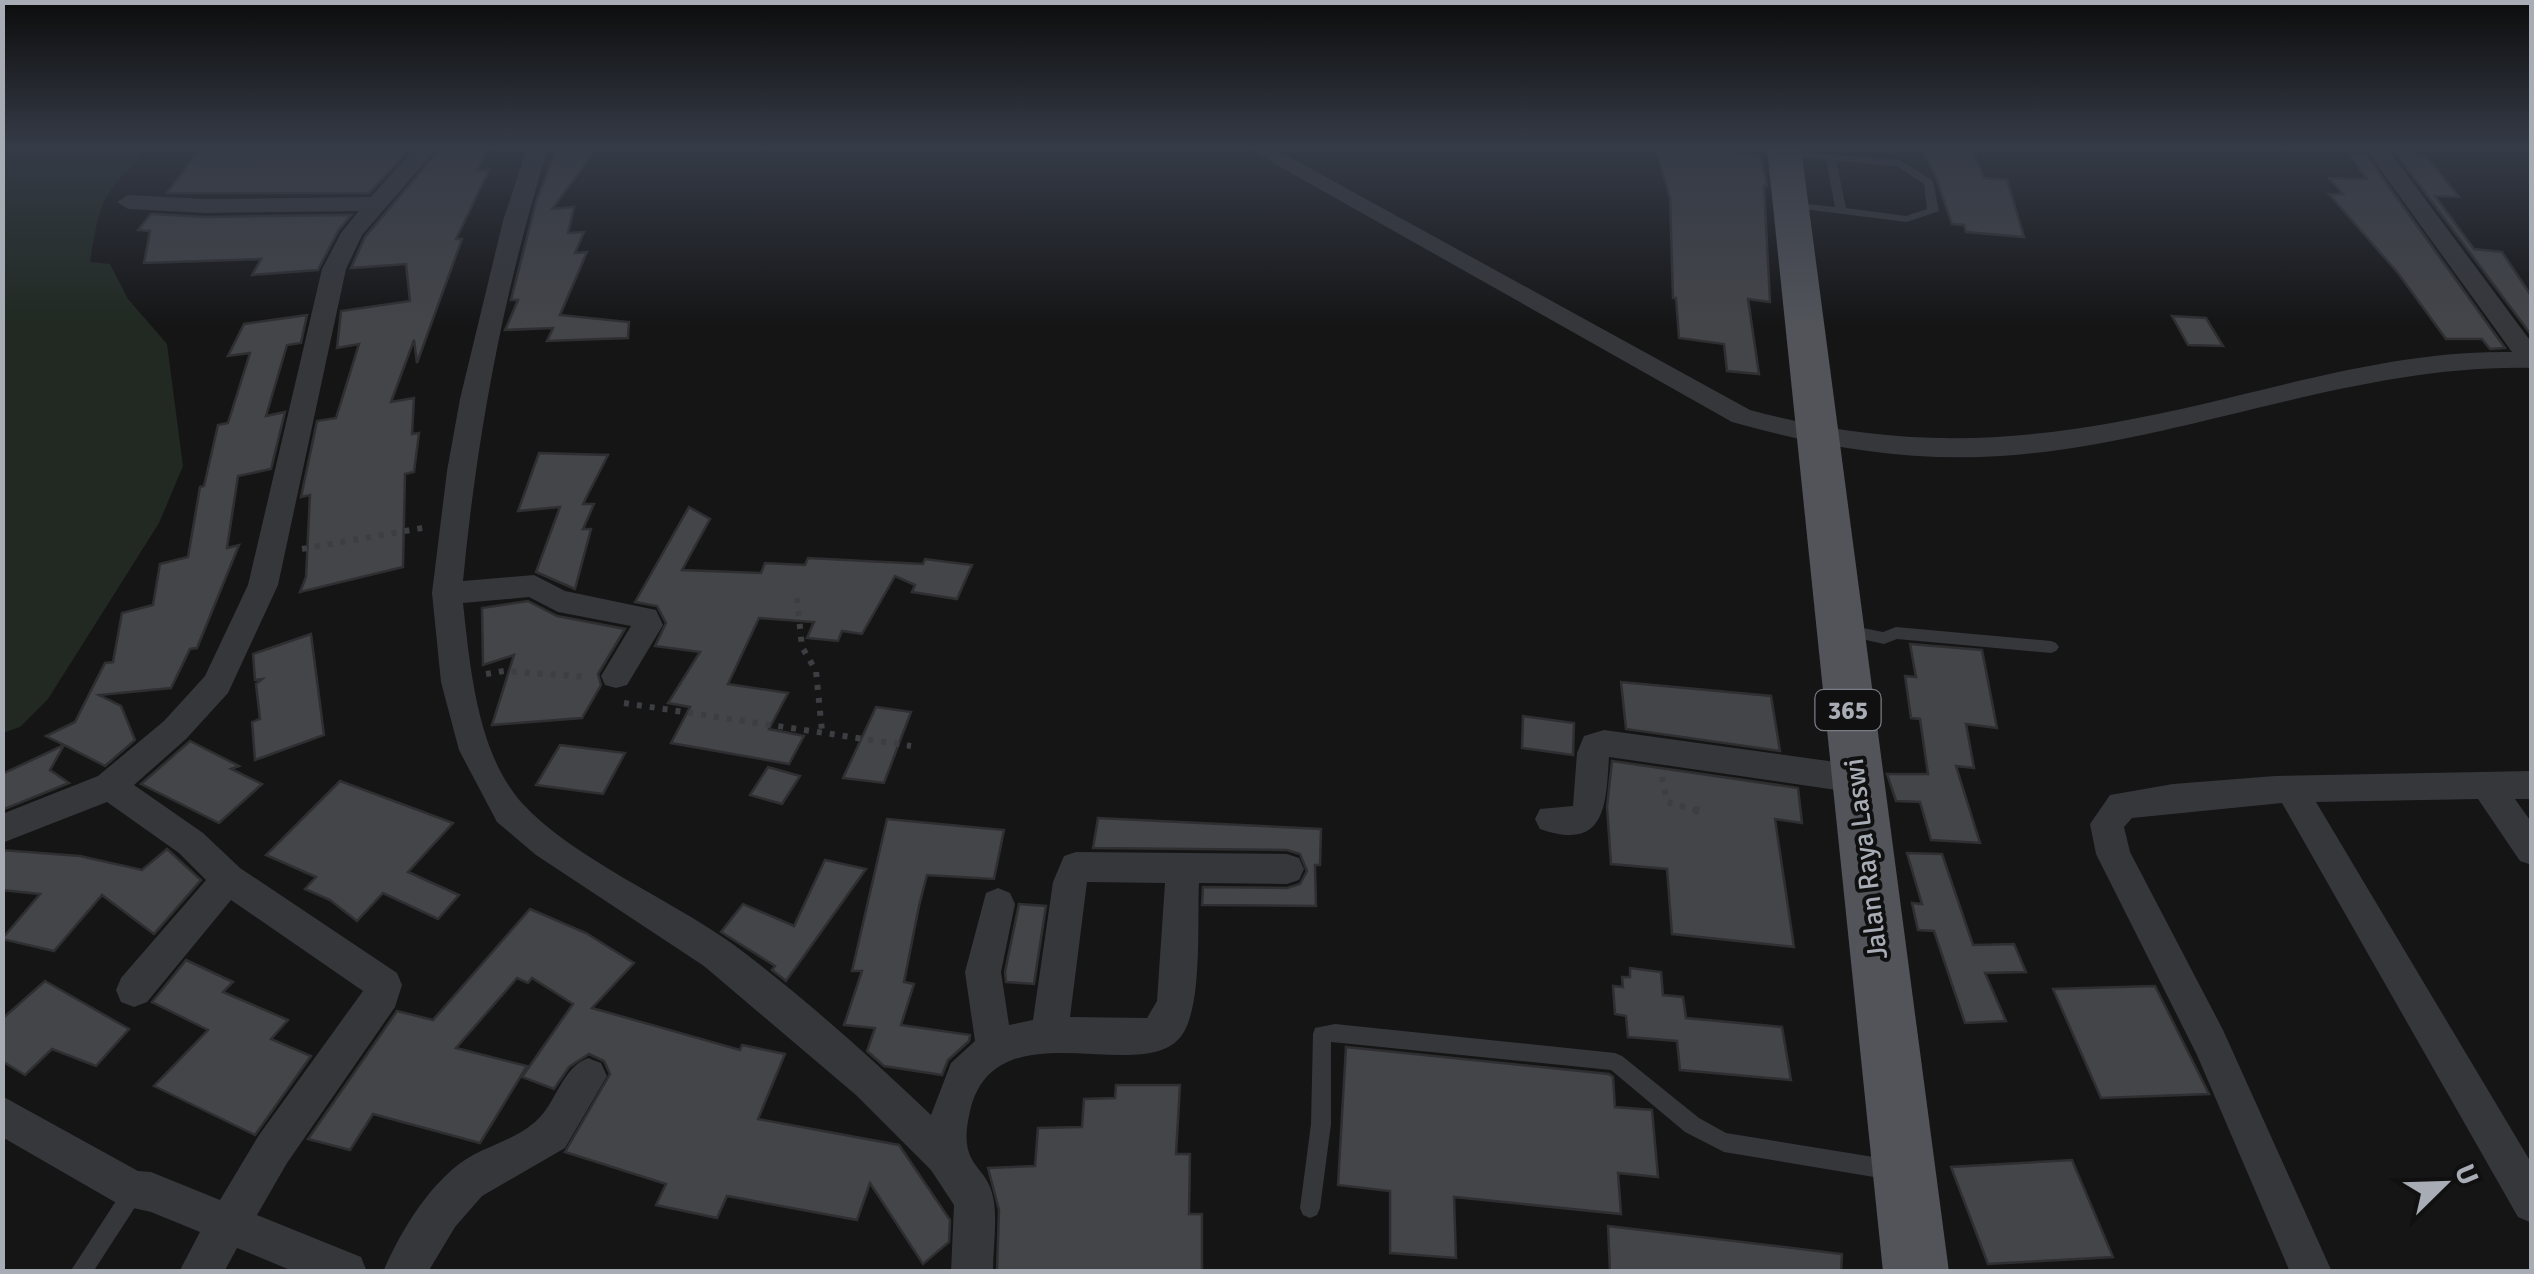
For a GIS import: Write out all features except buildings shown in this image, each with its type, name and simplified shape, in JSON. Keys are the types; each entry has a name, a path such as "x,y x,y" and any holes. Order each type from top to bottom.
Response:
{"main road":[{"name":"Jalan Raya Laswi","path":"1790,207 1916,1272"}],"street":[{"path":"2,829 110,786 175,730 217,684 245,629 271,555 334,269 352,233 373,207"},
{"path":"518,207 473,398 448,593 456,682 475,750 509,812 548,845 717,954 869,1082 945,1156 974,1200 972,1272"},
{"path":"1364,207 1741,416 1816,435 1927,450 1996,450 2054,444 2406,365 2479,357 2532,360"},
{"path":"2419,207 2468,284 2532,360"},
{"path":"448,593 534,586 558,600 646,618 648,624 616,676"},
{"path":"1552,819 1575,821 1589,811 1595,745 1858,780"},
{"path":"2311,1272 2210,1043 2113,854 2107,824 2122,805 2290,789 2532,785"},
{"path":"110,786 191,844 228,879 384,985 382,995 226,1223 200,1272"},
{"path":"2487,786 2532,851"},
{"path":"2290,789 2532,1203"},
{"path":"945,1156 946,1116 965,1074 994,1046 1019,1038 1049,1036 1154,1036 1169,1022 1175,1001 1183,865"},
{"path":"1049,1036 1074,870 1079,866 1288,870"},
{"path":"134,990 228,879"},
{"path":"994,1046 983,972 998,904"},
{"path":"404,1272 448,1204 468,1182 544,1140 555,1130 588,1076"},
{"path":"2,1115 134,1191 152,1192 346,1272"}],"lane":[{"path":"1811,207 1907,219 1933,211 1932,207"},
{"path":"1838,207 1841,211"},
{"path":"1839,629 1884,638 1896,633 2051,646"},
{"path":"1310,1208 1321,1124 1322,1034 1615,1062 1692,1125 1724,1142 1904,1172"},
{"path":"80,1272 134,1191"}],"path":[{"path":"271,555 455,522"},
{"path":"796,598 802,647 816,671 822,732"},
{"path":"456,682 504,671 616,676 609,701 911,746"},
{"path":"1659,751 1667,802 1699,811"}],"shaded area":[{"path":"2,207 103,207 90,262 110,264 128,299 167,344 183,466 159,523 48,699 20,727 3,733"}]}
